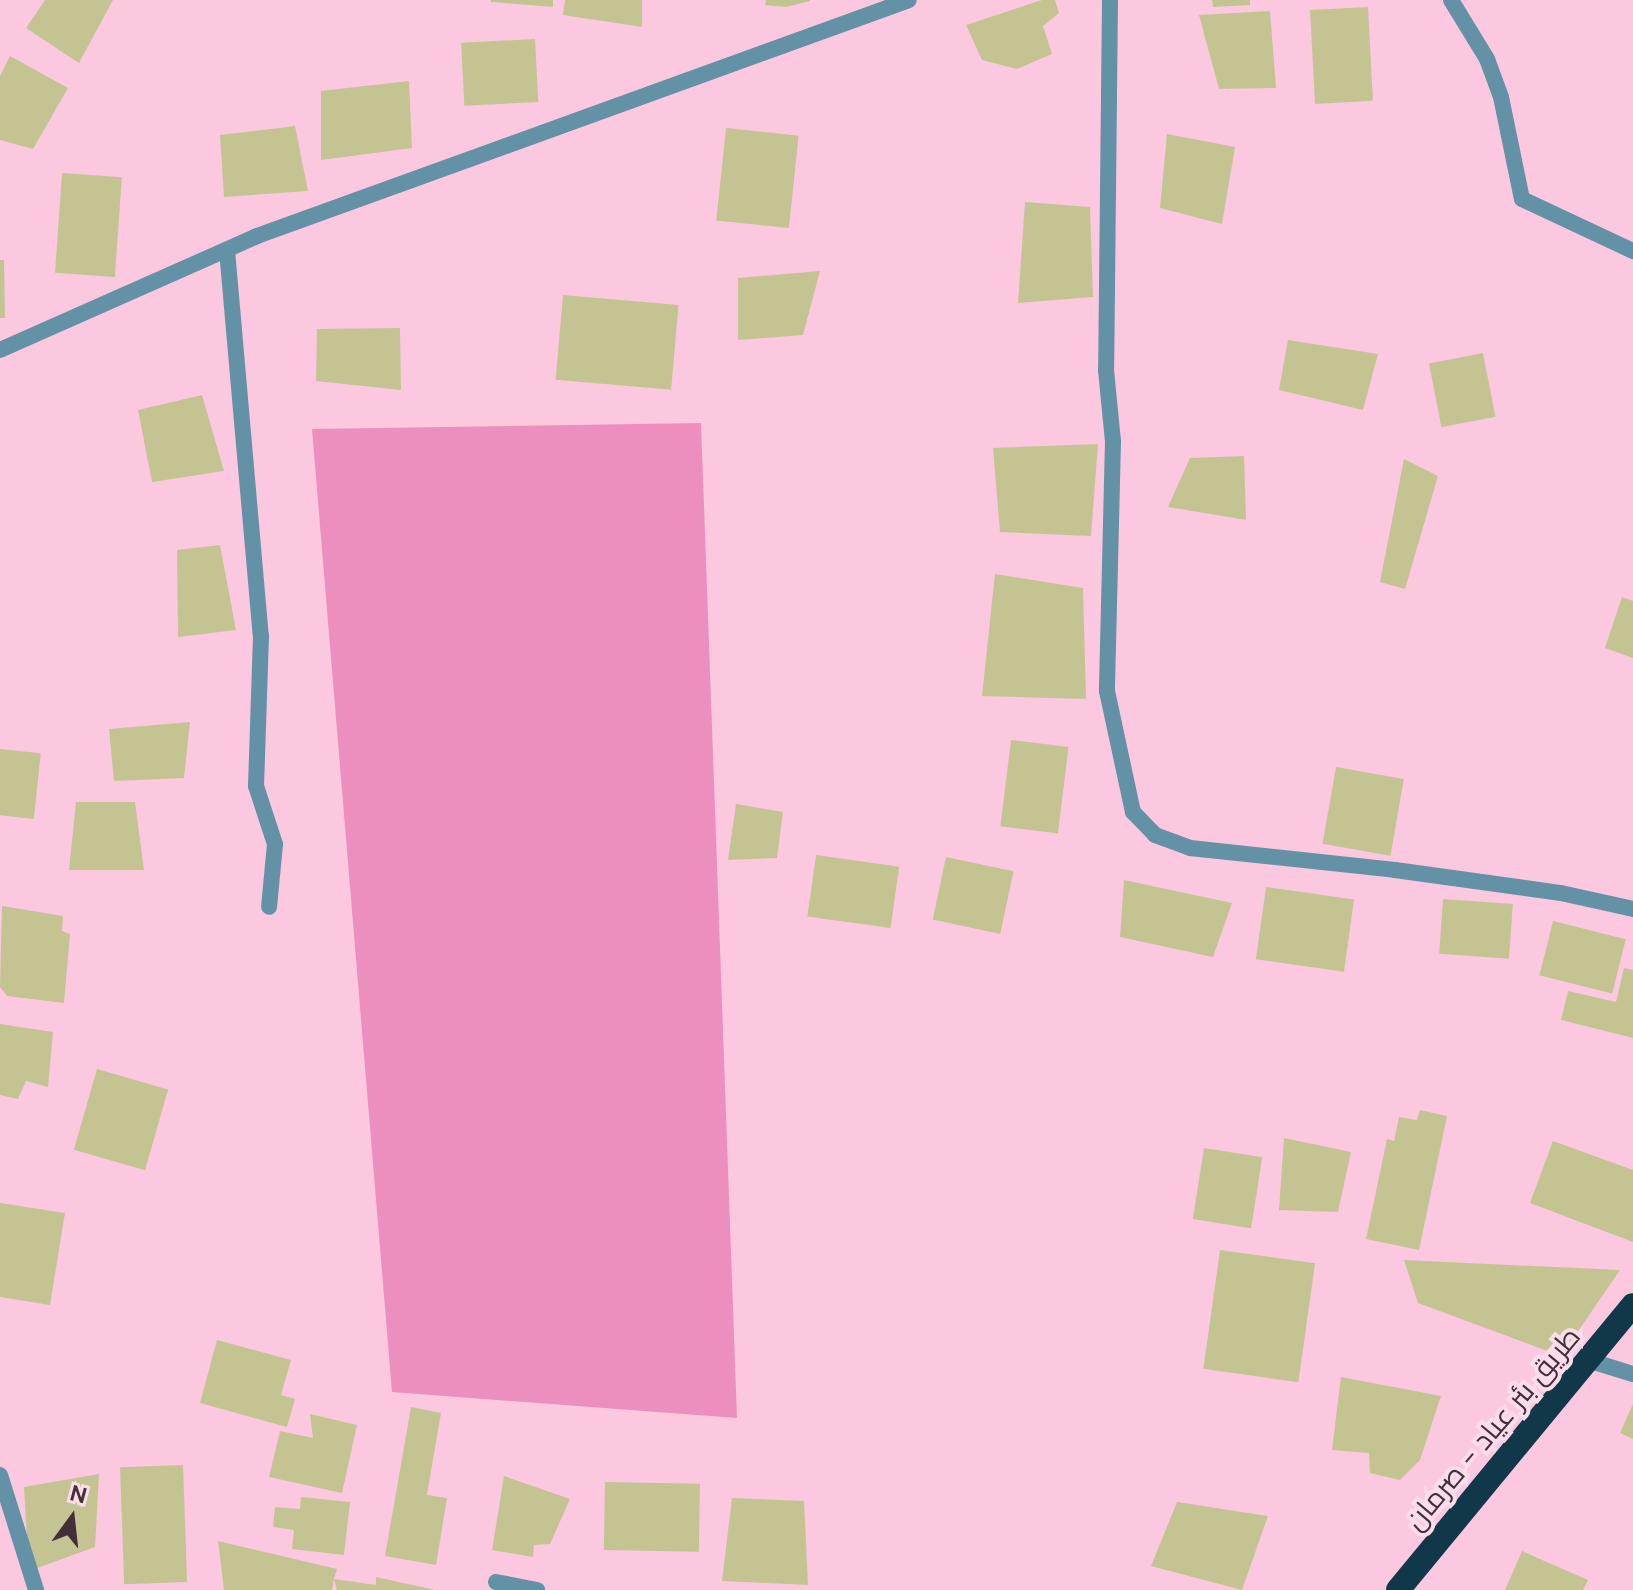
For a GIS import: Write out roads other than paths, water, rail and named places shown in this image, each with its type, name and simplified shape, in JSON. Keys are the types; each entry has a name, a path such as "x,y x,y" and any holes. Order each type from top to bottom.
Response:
{"highway":[{"name":"طريق بئر عياد - صرمان","path":"1398,1590 1591,1361 1633,1305"}],"street":[{"path":"0,350 227,250 447,165 909,0"},
{"path":"1110,0 1106,370 1113,441 1107,691 1133,812 1155,835 1190,848 1395,870 1561,893 1633,909"},
{"path":"1451,0 1487,59 1501,97 1522,199 1633,251"},
{"path":"227,250 261,636 256,786 275,844 269,907"},
{"path":"1591,1361 1633,1374"},
{"path":"0,1475 36,1590"},
{"path":"496,1582 537,1590"}]}
